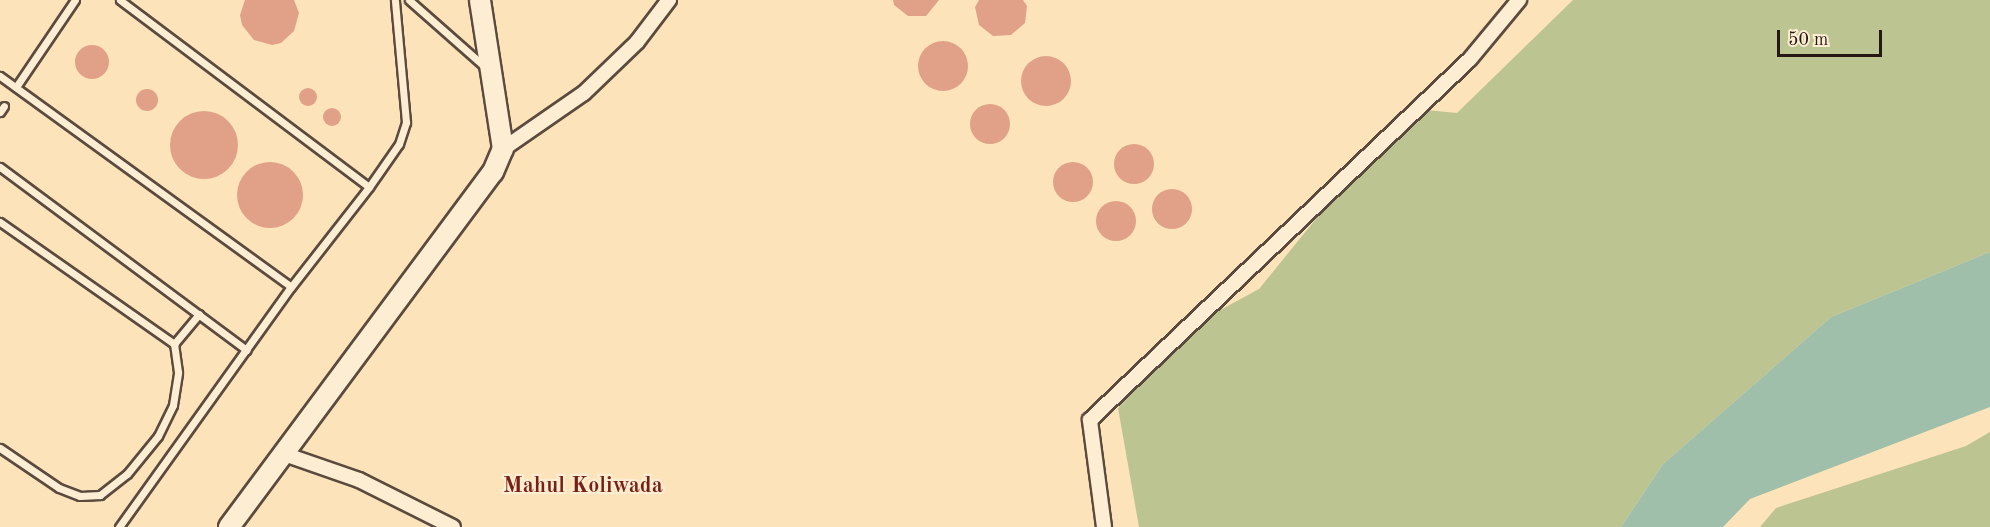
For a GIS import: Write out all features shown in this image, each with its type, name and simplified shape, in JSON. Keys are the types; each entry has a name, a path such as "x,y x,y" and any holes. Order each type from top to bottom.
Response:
{"street":[{"path":"480,0 503,149"},
{"path":"229,527 493,172 503,149 584,93 637,42 669,0"},
{"path":"1104,527 1090,420 1470,59 1520,0"},
{"path":"284,454 359,480 453,527"}],"lane":[{"path":"16,87 75,0"},
{"path":"120,0 369,187"},
{"path":"119,527 291,287 369,187 399,144 406,122 395,0"},
{"path":"409,0 490,71"},
{"path":"0,76 291,287"},
{"path":"0,167 246,350"},
{"path":"0,222 174,344 178,372 173,405 158,436 127,474 100,495 80,496 59,488 0,448"},
{"path":"174,344 199,314"}],"shaded area":[{"path":"1573,0 1990,0 1990,252 1831,317 1663,464 1621,527 1139,527 1118,408 1202,320 1259,289 1341,188 1426,110 1457,113"},
{"path":"1990,252 1990,407 1750,499 1723,527 1621,527 1663,464 1831,317"},
{"path":"1990,432 1990,527 1760,527 1776,508 1966,446"}],"building":[{"path":"245,0 294,0 299,13 294,31 281,43 272,45 254,40 242,25 240,15"},
{"path":"893,0 939,0 926,16 908,16 894,5"},
{"path":"979,0 1023,0 1027,6 1025,23 1011,35 993,36 979,25 975,7"},
{"path":"938,41 948,41 961,48 968,61 968,71 961,84 948,91 938,91 929,87 922,80 918,71 918,61 922,52 929,45"},
{"path":"92,45 104,50 109,62 104,74 92,79 80,74 75,62 80,50"},
{"path":"1041,56 1051,56 1064,63 1071,76 1071,86 1064,99 1051,106 1041,106 1032,102 1025,95 1021,86 1021,76 1025,67 1032,60"},
{"path":"308,88 314,91 317,97 314,103 308,106 302,103 299,97 302,91"},
{"path":"147,89 155,92 158,100 155,108 147,111 139,108 136,100 139,92"},
{"path":"990,104 1004,110 1010,124 1004,138 990,144 976,138 970,124 976,110"},
{"path":"332,108 338,111 341,117 338,123 332,126 326,123 323,117 326,111"},
{"path":"211,111 223,117 232,126 238,138 236,158 228,169 211,179 197,179 180,169 172,158 170,138 180,121 191,113"},
{"path":"1134,144 1148,150 1154,164 1148,178 1134,184 1120,178 1114,164 1120,150"},
{"path":"263,162 277,162 289,167 298,176 303,195 301,208 294,219 277,228 263,228 251,223 242,214 237,202 237,188 242,176 251,167"},
{"path":"1073,162 1087,168 1093,182 1087,196 1073,202 1059,196 1053,182 1059,168"},
{"path":"1172,189 1186,195 1192,209 1186,223 1172,229 1158,223 1152,209 1158,195"},
{"path":"1116,201 1130,207 1136,221 1130,235 1116,241 1102,235 1096,221 1102,207"}],"district":[{"name":"Mahul Koliwada","path":"583,487"}]}
